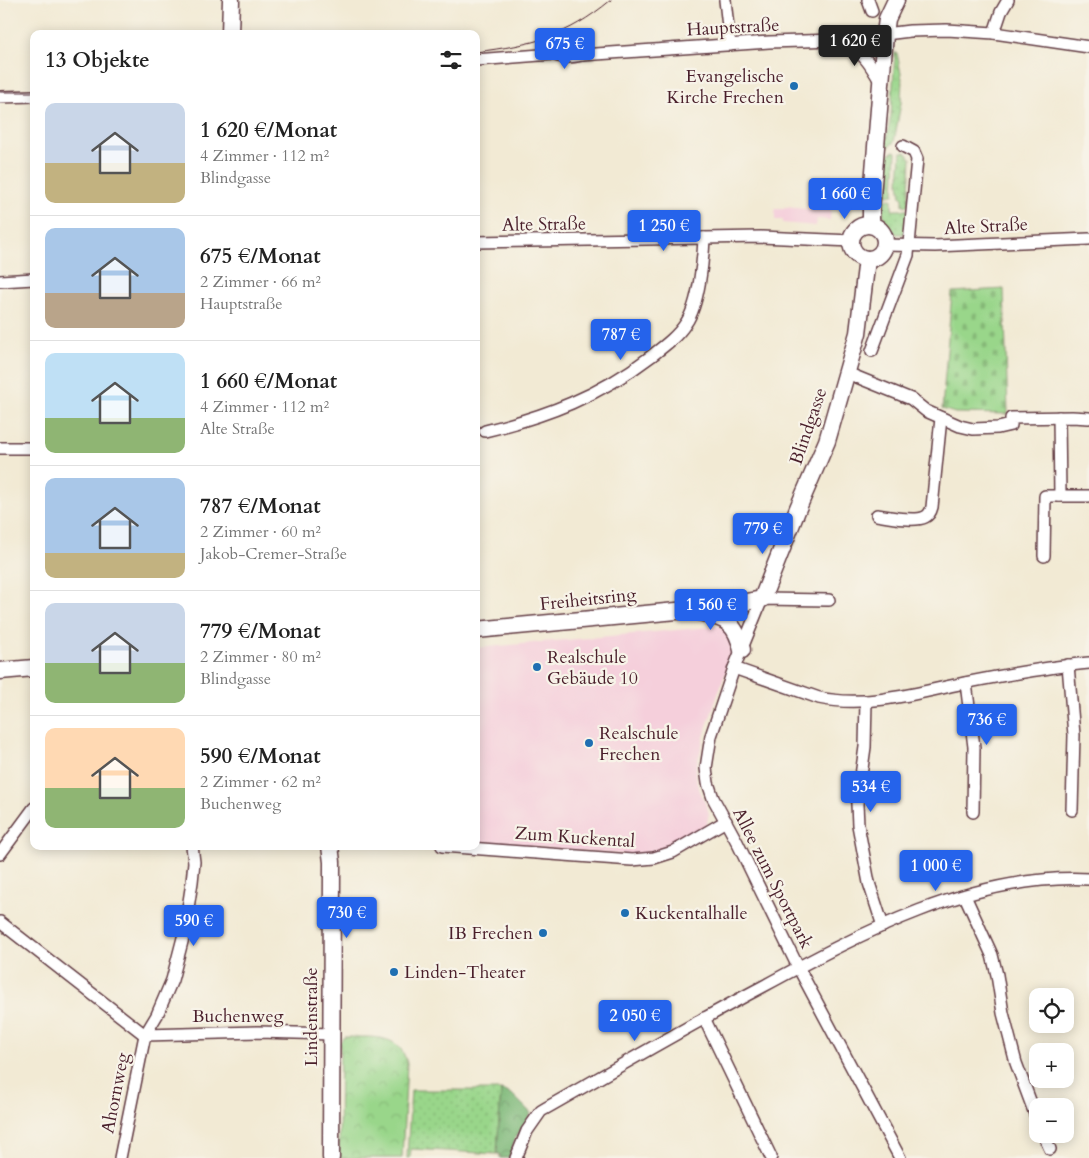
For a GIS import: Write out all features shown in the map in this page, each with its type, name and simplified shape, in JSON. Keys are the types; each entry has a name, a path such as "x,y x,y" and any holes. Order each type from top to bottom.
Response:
{"main road":[{"path":"230,30 231,0"},
{"path":"871,225 870,209 885,34 887,19 896,0"},
{"path":"871,225 883,234 885,245 883,250 876,256 867,258 856,253 852,241 853,236 860,227 871,225"},
{"name":"Blindgasse","path":"762,599 827,441 858,333 867,258"},
{"name":"Freiheitsring","path":"480,630 687,610 762,599"},
{"path":"687,610 712,615 732,624 737,632 742,650"},
{"path":"0,671 30,668"},
{"name":"Lindenstraße","path":"330,850 331,1158"}],"street":[{"path":"725,0 730,45"},
{"path":"994,33 1001,12 1008,0"},
{"name":"Hauptstraße","path":"480,60 553,54 562,57 769,42 836,40 885,34 947,30 994,33 1089,47"},
{"path":"553,54 551,45 555,40 559,39 566,42 582,55"},
{"path":"836,40 849,44 862,54 881,83"},
{"path":"0,97 30,96"},
{"path":"872,350 908,255 917,159 914,152 903,146"},
{"name":"Alte Straße","path":"480,242 761,237 852,241"},
{"path":"485,431 547,414 574,403 614,382 662,348 687,322 693,309 700,276 704,238"},
{"name":"Alte Straße","path":"885,245 908,246 1089,239"},
{"path":"0,281 30,279"},
{"path":"847,372 910,399 926,411 941,418 973,429 998,428 1011,425 1011,418 1089,418"},
{"path":"1059,417 1060,496"},
{"path":"877,515 911,519 925,517 929,513 932,508 941,418"},
{"path":"0,448 30,448"},
{"path":"1044,556 1045,496 1089,496"},
{"path":"762,599 830,600"},
{"name":"Allee zum Sportpark","path":"762,599 734,668 711,736 706,768 713,798 798,967 900,1158"},
{"path":"734,668 819,698 834,701 866,701 913,694 966,682 1089,663"},
{"path":"1068,665 1074,735 1072,810"},
{"path":"966,682 974,747 973,812"},
{"path":"866,701 865,747 857,804 858,825 868,883 883,926"},
{"path":"0,854 30,813"},
{"name":"Zum Kuckental","path":"480,849 632,860 654,858 673,852 726,821"},
{"path":"0,922 145,1035 157,1015 172,980 184,934 192,882 194,862 192,850"},
{"path":"516,1158 527,1131 541,1111 798,967 883,926 922,910 965,896 996,887 1034,880 1089,879"},
{"path":"965,896 992,955 1003,1013 1016,1063 1029,1098"},
{"path":"704,1018 771,1158"},
{"name":"Buchenweg","path":"145,1035 258,1032 332,1034"},
{"name":"Ahornweg","path":"120,1158 145,1035"},
{"path":"1047,1143 1050,1149"},
{"path":"765,1158 779,1158"}],"shaded area":[{"path":"818,191 832,192 830,220 817,219 816,226 783,223 783,220 775,220 775,209 784,209 784,207 807,209 808,195 818,196"},
{"name":"Realschule Frechen","path":"720,626 731,637 731,657 707,726 696,768 697,783 709,813 707,824 694,834 667,848 650,854 626,855 539,847 480,844 480,648"}],"green space":[{"path":"895,53 897,53 902,79 901,103 894,142 884,151 891,116"},
{"path":"894,151 896,152 894,195 883,194 886,156"},
{"path":"901,152 906,152 911,158 908,206 903,205 899,183"},
{"path":"883,199 892,199 892,210 908,210 904,234 896,234 886,222"},
{"path":"1004,289 1008,414 955,413 942,409 952,292"},
{"path":"344,1037 382,1038 397,1046 403,1053 407,1063 402,1158 339,1158 340,1042"},
{"path":"411,1090 501,1090 497,1154 411,1149 410,1158 407,1158"},
{"path":"501,1090 512,1094 531,1113 515,1139 509,1158 500,1158 500,1154 497,1154"}],"tram line":[{"path":"480,51 515,46 548,37 579,23 611,0"},
{"path":"0,92 30,92"}],"place":[{"name":"Evangelische Kirche Frechen","path":"794,86"},
{"name":"Realschule Gebäude 10","path":"537,667"},
{"name":"Realschule Frechen","path":"589,743"},
{"name":"Kuckentalhalle","path":"625,913"},
{"name":"IB Frechen","path":"543,933"},
{"name":"Linden-Theater","path":"394,972"}]}
